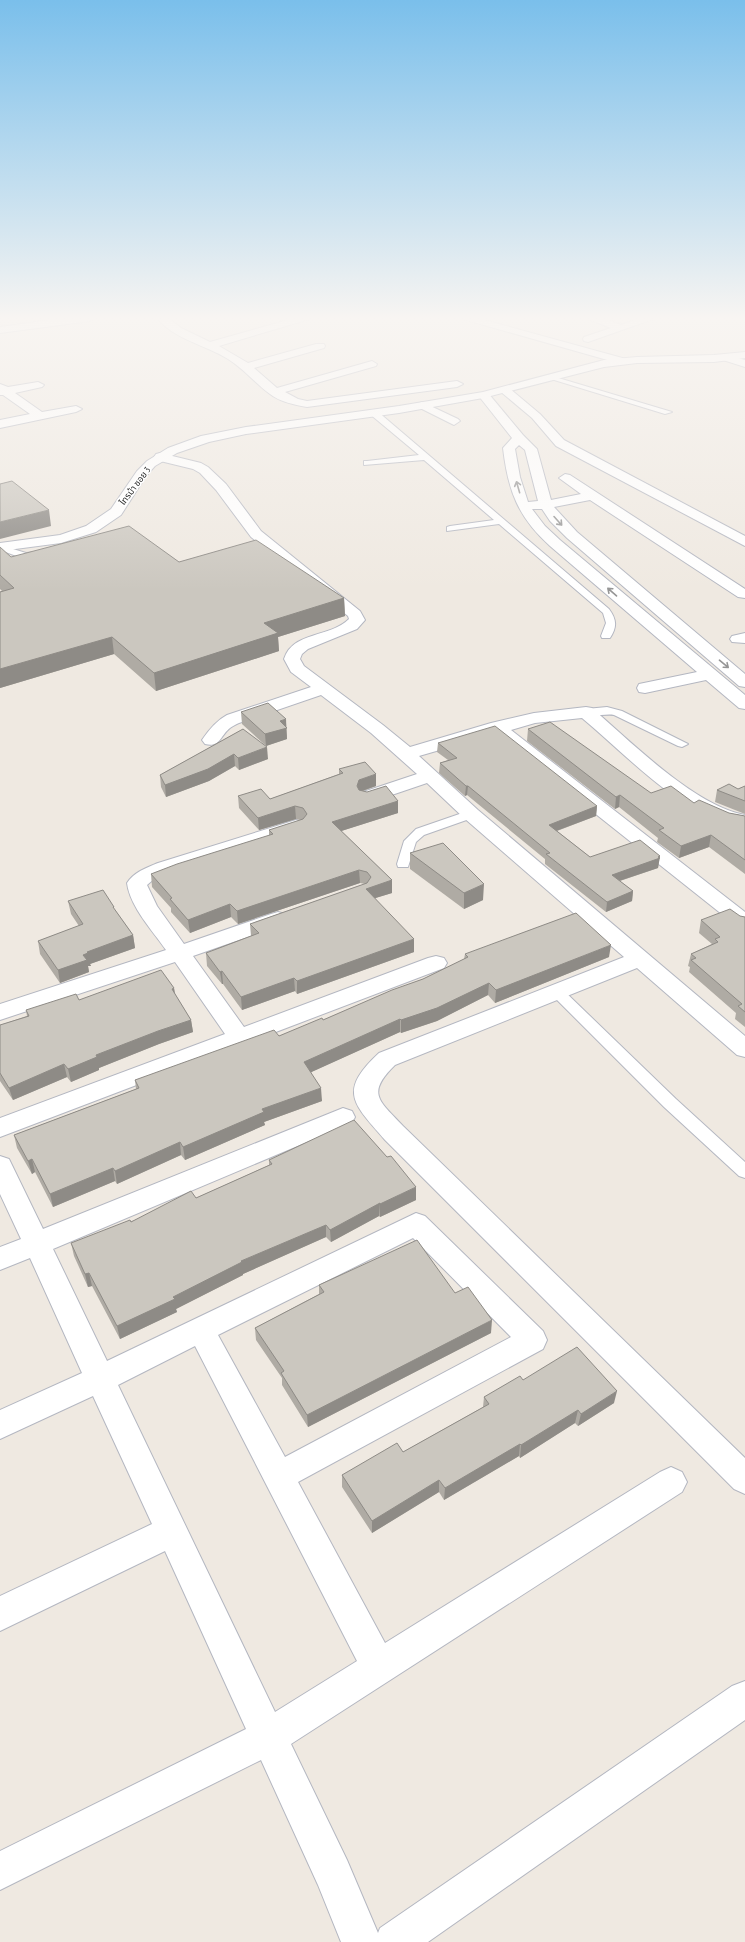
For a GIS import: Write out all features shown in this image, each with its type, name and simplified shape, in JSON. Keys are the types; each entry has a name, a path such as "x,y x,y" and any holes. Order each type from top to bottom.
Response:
{"street":[{"path":"29,409 40,416"},
{"path":"0,424 73,409"},
{"name":"ไทรม้า ซอย 3","path":"0,547 40,543 69,537 94,526 116,512 145,469 160,457 189,444 242,430 400,409"},
{"path":"429,409 454,421"},
{"path":"495,409 519,438 532,449 546,505 555,518 572,536 745,682"},
{"path":"527,409 536,416 560,443 745,542"},
{"path":"519,438 510,448 511,463 523,506 550,538 745,704"},
{"path":"160,457 197,466 204,470 221,487 256,534 355,614 357,620 350,627 303,644 295,650 291,658 297,669 378,729 471,814 745,1049"},
{"path":"565,478 743,594"},
{"path":"523,506 546,505 591,496"},
{"path":"658,631 678,626"},
{"path":"645,688 710,674"},
{"path":"211,740 224,724 233,719 323,689"},
{"path":"404,752 534,718 586,712 657,774 694,800 728,818 745,822"},
{"path":"497,727 745,922"},
{"path":"367,797 430,776"},
{"path":"240,1038 147,907 138,890 137,883 147,875 165,867 296,826"},
{"path":"0,1012 180,953 300,911"},
{"path":"640,959 418,1045 387,1059 372,1073 366,1088 367,1103 400,1138 745,1479"},
{"path":"0,1128 436,963"},
{"path":"0,1260 343,1117"},
{"path":"0,1166 332,1874 360,1942"},
{"path":"0,1425 100,1379 416,1224 533,1340 278,1477"},
{"path":"201,1330 379,1667"},
{"path":"0,1871 268,1737 671,1482"},
{"path":"0,1614 172,1531"},
{"path":"394,1942 745,1699"}],"lane":[{"path":"656,409 668,412"},
{"path":"374,413 606,611 612,618 612,624 606,636"},
{"path":"366,463 424,456"},
{"path":"450,529 501,521"},
{"path":"0,547 25,556 47,554"},
{"path":"586,712 607,710 618,713 682,744"},
{"path":"403,864 410,841 420,832 471,814"},
{"path":"556,991 670,1103 745,1172"}],"building":[{"path":"12,481 49,510 0,522 0,484"},
{"path":"129,526 179,562 256,540 344,598 264,623 278,633 154,673 112,637 0,669 0,592 14,588 0,575 0,547 11,557"},
{"path":"268,703 286,719 280,721 287,728 265,734 241,712"},
{"path":"550,722 651,793 671,786 694,803 699,800 729,813 745,816 745,860 711,835 681,846 659,830 664,828 620,795 616,797 528,729"},
{"path":"495,726 597,806 549,825 590,857 640,840 660,856 658,857 660,858 612,875 633,891 607,902 546,854 550,853 468,786 466,786 440,763 457,758 438,743"},
{"path":"243,729 267,747 238,758 234,754 208,769 165,785 160,775"},
{"path":"365,762 376,774 359,780 357,786 359,790 367,792 386,786 398,801 332,822 392,880 366,889 414,939 297,981 294,978 241,997 222,971 220,972 206,953 259,933 250,924 367,883 371,877 367,872 359,870 237,911 230,904 188,920 170,899 172,898 151,874 177,864 273,834 269,830 303,819 307,814 303,808 295,806 258,818 238,796 261,789 270,799 343,773 339,769"},
{"path":"729,784 738,789 745,786 745,801 717,790"},
{"path":"443,843 484,884 464,893 410,853"},
{"path":"103,890 133,935 87,952 88,953 83,955 87,960 58,970 38,941 83,924 68,901"},
{"path":"730,909 740,916 745,917 745,1012 738,1006 742,1004 691,960 696,958 691,954 718,942 715,939 720,937 701,920"},
{"path":"576,913 611,945 496,990 489,983 437,1008 401,1020 400,1019 304,1062 321,1088 262,1109 264,1112 183,1147 180,1142 115,1171 113,1168 50,1194 32,1159 28,1161 14,1135 139,1088 135,1080 274,1030 279,1036 322,1018 323,1020 392,990 423,979 468,957 465,954"},
{"path":"161,970 174,988 172,989 191,1020 96,1055 97,1057 68,1069 64,1064 9,1088 0,1073 0,1025 29,1016 26,1010 76,994 79,1000"},
{"path":"354,1120 387,1157 391,1156 416,1187 380,1203 330,1230 326,1225 241,1261 242,1262 173,1297 175,1299 117,1326 89,1273 85,1274 71,1243 130,1220 131,1222 191,1191 196,1198 272,1164 269,1160"},
{"path":"417,1240 455,1293 468,1287 492,1320 307,1415 281,1373 284,1371 255,1328 324,1292 319,1285"},
{"path":"577,1347 617,1391 581,1414 578,1410 521,1445 520,1444 445,1488 439,1480 372,1521 342,1475 397,1443 403,1452 489,1404 484,1397 520,1376 523,1380"}]}
